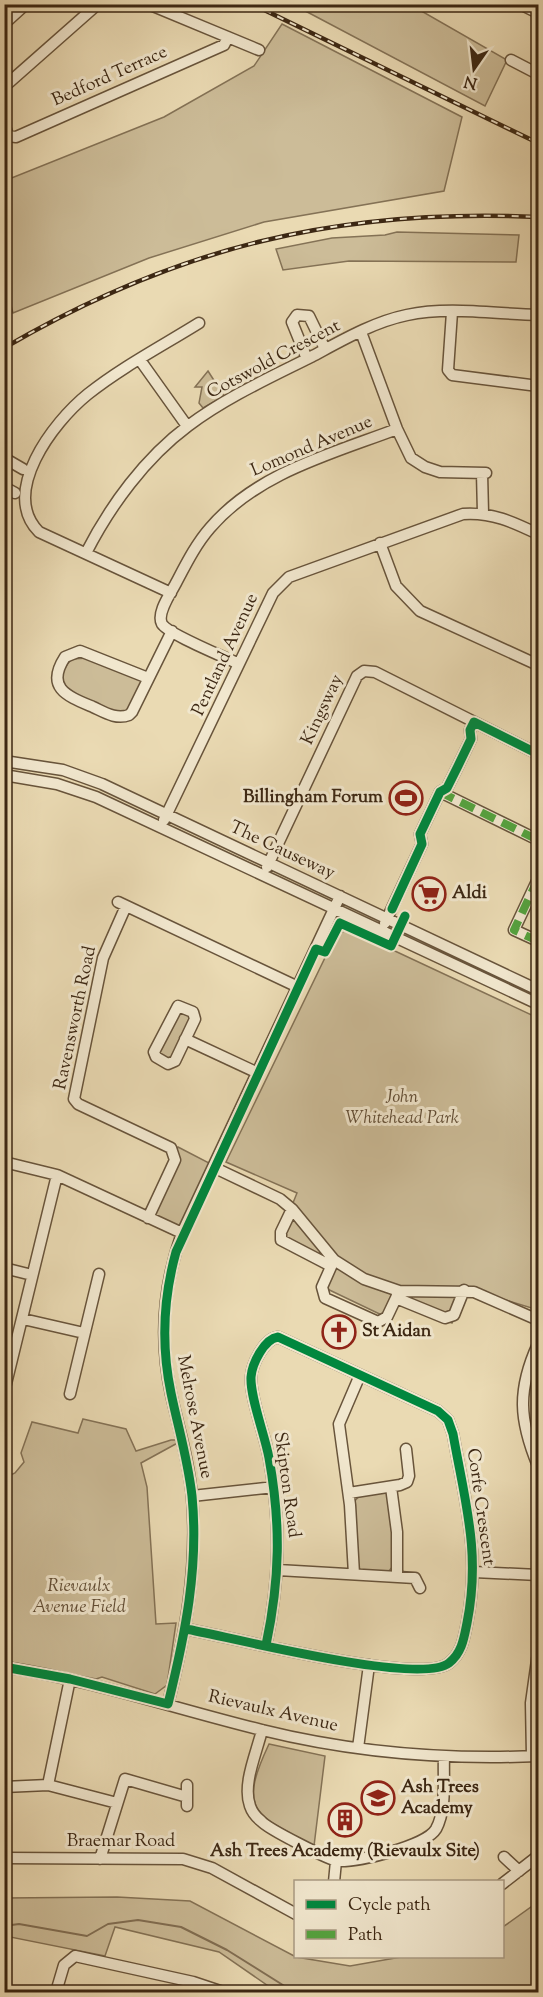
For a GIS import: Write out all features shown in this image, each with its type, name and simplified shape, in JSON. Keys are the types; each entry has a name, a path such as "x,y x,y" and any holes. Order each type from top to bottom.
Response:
{"street":[{"path":"4,24 26,4"},
{"path":"4,87 98,4"},
{"path":"148,4 259,50"},
{"path":"520,4 538,13"},
{"name":"Bedford Terrace","path":"6,139 16,137 224,45 228,37"},
{"path":"511,60 538,74"},
{"path":"4,123 6,139"},
{"name":"Cotswold Crescent","path":"86,554 129,485 187,426 246,390 362,332 404,315 423,312 452,312 538,315"},
{"path":"452,312 448,370 452,375 538,386"},
{"path":"308,359 292,322 297,315 309,316 326,350"},
{"path":"171,593 31,527 23,519 15,493 23,469 65,414 88,394 199,323"},
{"path":"362,332 405,451 425,467 440,472 484,473 483,513"},
{"path":"140,360 187,426"},
{"name":"Lomond Avenue","path":"172,632 164,627 160,616 209,528 224,513 260,485 317,459 397,429"},
{"path":"4,458 23,469"},
{"path":"4,487 15,493"},
{"name":"Pentland Avenue","path":"160,827 273,593 280,584 301,570 463,514 483,513 538,534"},
{"path":"380,543 396,586 420,611 538,665"},
{"path":"148,678 80,651 65,657 57,674 60,688 67,696 121,718 132,711 172,632 239,664"},
{"name":"Kingsway","path":"262,876 357,676 364,671 375,672 538,754"},
{"path":"381,932 422,844 420,834 440,792 449,784 471,739 470,730 474,722"},
{"name":"The Causeway","path":"4,761 63,770 84,777 387,917 538,990"},
{"name":"The Causeway","path":"4,776 74,789 538,1004"},
{"path":"440,792 538,840"},
{"path":"517,930 538,879"},
{"path":"517,930 538,890"},
{"name":"Melrose Avenue","path":"168,1704 186,1629 193,1573 192,1496 182,1436 171,1395 164,1340 167,1289 182,1233 340,896"},
{"name":"Ravensworth Road","path":"148,1218 175,1160 171,1148 78,1104 74,1099 103,958 122,904 298,987"},
{"path":"517,930 538,940"},
{"path":"178,1006 196,1015 185,1039 172,1064 154,1055 178,1006"},
{"path":"185,1039 258,1073"},
{"path":"4,1162 57,1175 182,1233"},
{"path":"213,1167 280,1199 292,1209 332,1263"},
{"path":"4,1392 8,1363 23,1319 57,1175"},
{"path":"292,1209 281,1232 281,1240 450,1318 464,1290"},
{"path":"332,1263 322,1287 325,1298 378,1322 387,1317 397,1294"},
{"path":"4,1268 32,1275"},
{"path":"69,1394 99,1274"},
{"path":"397,1294 464,1290 484,1295 538,1320"},
{"path":"23,1319 84,1333"},
{"name":"Corfe Crescent","path":"186,1629 369,1665 428,1670 449,1663 463,1642 474,1572 473,1544 453,1434 448,1420 438,1411 282,1339 273,1338"},
{"name":"Skipton Road","path":"266,1645 278,1570 277,1512 274,1486 251,1376 265,1345 273,1338"},
{"path":"538,1344 527,1372 522,1408 526,1434 538,1466"},
{"path":"354,1574 349,1493 339,1424 360,1375"},
{"path":"349,1493 407,1482 409,1476 406,1449"},
{"path":"192,1496 274,1486"},
{"path":"395,1486 397,1577"},
{"path":"278,1570 415,1578 420,1588"},
{"path":"474,1572 538,1575"},
{"path":"536,1756 531,1703 538,1653"},
{"path":"358,1748 369,1665"},
{"name":"Rievaulx Avenue","path":"4,1667 70,1679 262,1730 358,1748 444,1756 536,1756"},
{"path":"48,1785 70,1679"},
{"path":"262,1730 249,1784 249,1800 253,1811 265,1824 336,1861 408,1848 433,1833 441,1812 444,1756"},
{"path":"100,1859 124,1780 127,1779 187,1801 187,1785"},
{"path":"4,1787 48,1785 117,1803"},
{"path":"502,1856 519,1871"},
{"path":"504,1882 538,1856"},
{"name":"Braemar Road","path":"4,1858 171,1858 193,1861 212,1868 294,1913"},
{"path":"334,1880 336,1861"},
{"path":"56,1992 64,1965 75,1956 191,1987 223,1992"}],"green space":[{"path":"294,5 411,5 507,60 485,106"},
{"path":"282,24 462,117 444,191 264,222 149,258 13,313 5,284 4,181 164,117 254,66"},
{"path":"397,232 519,235 516,262 349,261 283,270 276,249 332,238 385,235"},
{"path":"208,371 224,396 203,408 199,403 202,387 195,387"},
{"path":"88,658 146,682 133,708 118,714 100,710 67,693 63,679 65,667 72,659"},
{"name":"John Whitehead Park","path":"350,930 538,1018 538,1310 467,1288 452,1323 399,1302 390,1319 319,1285 326,1267 278,1240 297,1193 226,1162 337,933"},
{"path":"178,1006 196,1017 172,1064 154,1055"},
{"path":"178,1147 211,1164 182,1230 151,1217"},
{"name":"Rievaulx Avenue Field","path":"83,1419 126,1429 136,1451 171,1440 183,1440 141,1463 147,1487 156,1624 176,1623 167,1685 155,1694 102,1677 96,1679 5,1661 4,1478 15,1473 24,1462 21,1453 32,1422 78,1433"},
{"path":"383,1491 389,1495 394,1565 388,1572 363,1571 357,1567 353,1503 361,1494"},
{"path":"269,1744 325,1756 314,1846 265,1818 257,1808 254,1784"},
{"path":"117,1897 190,1901 294,1956 294,1958 350,1966 395,1958 504,1958 504,1926 538,1902 538,1992 277,1992 219,1952 115,1927 105,1956 5,1936 5,1898"}],"waterway":[{"path":"4,1926 19,1924 87,1936 108,1924 138,1920 181,1927 227,1950 294,1992"},
{"path":"525,1992 538,1981"}],"railway":[{"path":"252,4 538,143"},
{"path":"4,348 68,313 132,284 197,260 261,241 327,228 395,219 465,216 538,217"}],"marked path":[{"path":"440,792 538,840"},
{"path":"538,879 514,930 538,941"}],"cycle path":[{"path":"392,909 422,844 420,834 440,792 447,788 458,766 471,739 470,730 474,722 538,754"},
{"path":"4,1667 70,1679 168,1704 185,1627 194,1549 192,1496 166,1357 166,1305 176,1252 316,949 325,952 340,923 391,946 405,916"},
{"path":"186,1629 323,1658 402,1669 431,1668 449,1663 460,1650 471,1598 472,1550 462,1482 448,1420 438,1411 278,1337 264,1347 251,1377 251,1386 269,1458 276,1506 276,1574 266,1645"}],"place":[{"name":"Billingham Forum","path":"406,798"},
{"name":"Aldi","path":"429,894"},
{"name":"St Aidan","path":"339,1332"},
{"name":"Ash Trees Academy","path":"378,1798"},
{"name":"Ash Trees Academy (Rievaulx Site)","path":"345,1820"}]}
